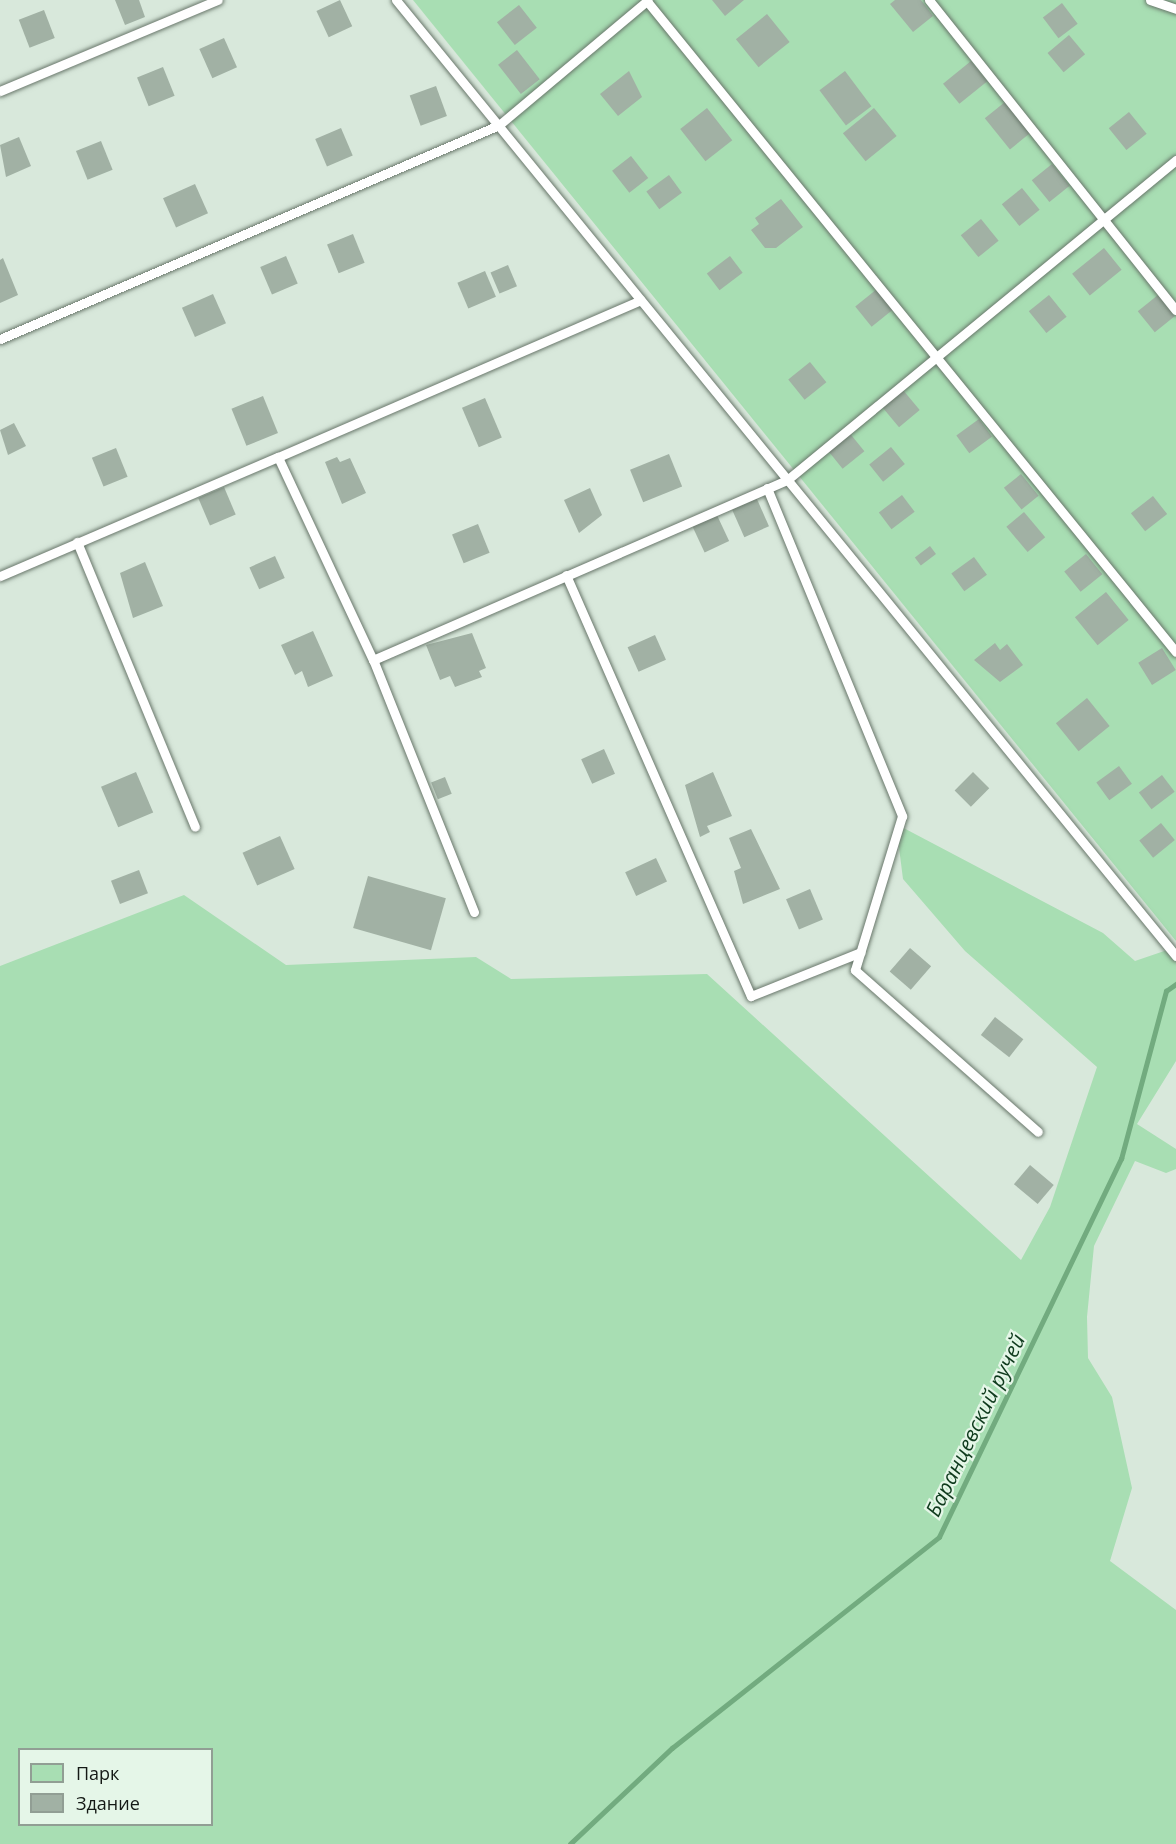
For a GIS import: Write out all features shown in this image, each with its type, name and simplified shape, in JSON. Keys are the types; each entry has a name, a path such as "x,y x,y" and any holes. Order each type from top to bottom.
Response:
{"lane":[{"path":"0,92 218,0"},
{"path":"396,0 1176,956"},
{"path":"0,339 499,125 647,0 1176,652"},
{"path":"928,0 1176,310"},
{"path":"1150,0 1176,9"},
{"path":"373,660 787,480 936,354 1176,160"},
{"path":"0,576 640,300"},
{"path":"278,458 373,660 474,912"},
{"path":"767,488 902,816 855,970 1038,1132"},
{"path":"77,542 195,827"},
{"path":"566,575 751,996 861,952"}],"green space":[{"path":"413,0 1176,0 1176,941"},
{"path":"896,824 1103,933 1135,961 1176,947 1176,1061 1137,1124 1176,1149 1176,1169 1166,1173 1135,1161 1094,1246 1087,1317 1088,1358 1112,1397 1132,1488 1110,1561 1176,1610 1176,1844 0,1844 0,966 184,895 286,965 476,957 511,979 707,974 1021,1260 1050,1207 1097,1067 965,951 903,879"}],"building":[{"path":"115,0 139,0 145,17 125,25"},
{"path":"340,0 352,26 329,37 316,11"},
{"path":"712,0 744,0 725,16"},
{"path":"895,0 921,0 933,16 913,32 890,4"},
{"path":"1062,3 1078,24 1058,38 1043,17"},
{"path":"519,5 537,28 515,45 497,22"},
{"path":"44,10 55,38 30,48 19,20"},
{"path":"767,14 790,42 759,67 736,39"},
{"path":"1069,35 1085,54 1064,72 1048,53"},
{"path":"224,38 237,67 212,78 199,49"},
{"path":"517,50 540,79 521,94 498,65"},
{"path":"971,61 987,81 959,104 943,84"},
{"path":"163,67 175,96 149,106 137,77"},
{"path":"629,71 642,97 618,116 600,94"},
{"path":"845,71 871,106 846,125 819,90"},
{"path":"436,86 447,116 421,126 410,96"},
{"path":"1005,102 1030,133 1010,149 985,118"},
{"path":"707,108 732,140 705,161 680,129"},
{"path":"874,108 897,136 866,161 843,133"},
{"path":"1129,112 1147,134 1126,150 1109,128"},
{"path":"341,128 353,156 327,167 315,139"},
{"path":"19,137 31,166 6,177 0,145"},
{"path":"101,141 113,170 88,180 76,151"},
{"path":"631,156 648,178 629,193 612,171"},
{"path":"1052,164 1070,186 1049,202 1032,180"},
{"path":"669,175 682,193 659,209 646,191"},
{"path":"195,184 208,213 176,227 163,198"},
{"path":"1022,188 1040,210 1019,226 1002,204"},
{"path":"781,199 803,227 776,248 765,248 751,230 759,224 755,218"},
{"path":"981,219 999,241 978,257 961,235"},
{"path":"353,234 365,263 339,273 327,244"},
{"path":"1104,248 1122,270 1090,296 1072,274"},
{"path":"286,256 298,284 272,295 260,267"},
{"path":"730,256 743,273 719,290 707,273"},
{"path":"3,258 18,295 0,303 0,260"},
{"path":"508,265 517,286 499,294 491,272"},
{"path":"485,271 496,297 468,308 457,283"},
{"path":"877,289 893,309 872,327 855,307"},
{"path":"213,294 226,323 195,337 182,308"},
{"path":"1049,295 1067,317 1046,333 1029,311"},
{"path":"1158,295 1175,316 1155,332 1138,311"},
{"path":"810,362 826,382 805,400 788,380"},
{"path":"903,390 920,410 899,427 882,407"},
{"path":"263,396 278,433 246,446 231,409"},
{"path":"485,398 502,438 479,447 462,408"},
{"path":"979,419 992,437 969,453 956,435"},
{"path":"14,423 26,446 8,455 0,430"},
{"path":"848,431 864,451 843,469 826,449"},
{"path":"891,447 905,464 883,482 869,465"},
{"path":"116,448 128,477 104,486 92,458"},
{"path":"669,454 682,486 643,502 630,470"},
{"path":"337,457 340,462 350,458 366,493 342,504 325,462"},
{"path":"1021,474 1039,496 1022,510 1004,488"},
{"path":"224,487 236,515 210,526 198,498"},
{"path":"590,488 602,515 579,533 564,500"},
{"path":"902,495 915,512 891,529 879,512"},
{"path":"1153,496 1167,514 1145,531 1131,513"},
{"path":"756,497 769,526 744,537 731,508"},
{"path":"1024,512 1045,537 1028,552 1006,527"},
{"path":"716,513 729,541 705,553 692,524"},
{"path":"478,524 490,553 464,563 452,534"},
{"path":"930,546 936,554 921,565 915,557"},
{"path":"1086,554 1102,574 1081,592 1064,572"},
{"path":"275,556 285,578 259,589 249,567"},
{"path":"974,557 987,575 964,591 951,573"},
{"path":"145,562 163,606 133,618 120,573"},
{"path":"1106,592 1129,620 1098,645 1075,617"},
{"path":"313,631 333,676 308,687 302,671 295,675 281,645"},
{"path":"472,633 486,668 479,671 482,677 455,687 450,676 440,680 426,645"},
{"path":"655,635 666,660 639,672 628,647"},
{"path":"995,643 1000,650 1007,644 1023,665 1000,682 974,660"},
{"path":"1162,648 1176,670 1152,685 1138,663"},
{"path":"1087,698 1110,726 1079,751 1056,723"},
{"path":"604,749 615,774 592,784 581,759"},
{"path":"1119,766 1132,784 1109,800 1096,782"},
{"path":"136,772 153,813 118,827 101,787"},
{"path":"713,772 732,816 707,826 710,832 700,837 685,785"},
{"path":"973,772 989,788 971,807 955,790"},
{"path":"1162,775 1175,792 1151,809 1139,792"},
{"path":"445,777 452,794 438,799 431,783"},
{"path":"1161,823 1175,840 1153,858 1139,841"},
{"path":"751,829 780,889 743,904 734,871 741,868 729,838"},
{"path":"280,836 295,869 257,886 243,853"},
{"path":"656,858 667,882 636,896 625,872"},
{"path":"139,870 148,893 120,904 111,881"},
{"path":"368,876 446,898 431,950 353,928"},
{"path":"810,889 823,919 799,930 786,899"},
{"path":"910,948 931,966 911,990 890,971"},
{"path":"995,1017 1023,1039 1009,1057 981,1035"},
{"path":"1030,1165 1054,1185 1038,1204 1014,1184"}],"waterway":[{"name":"Баранцевский ручей","path":"570,1844 672,1748 939,1537 1121,1159 1166,991 1176,984"}]}
